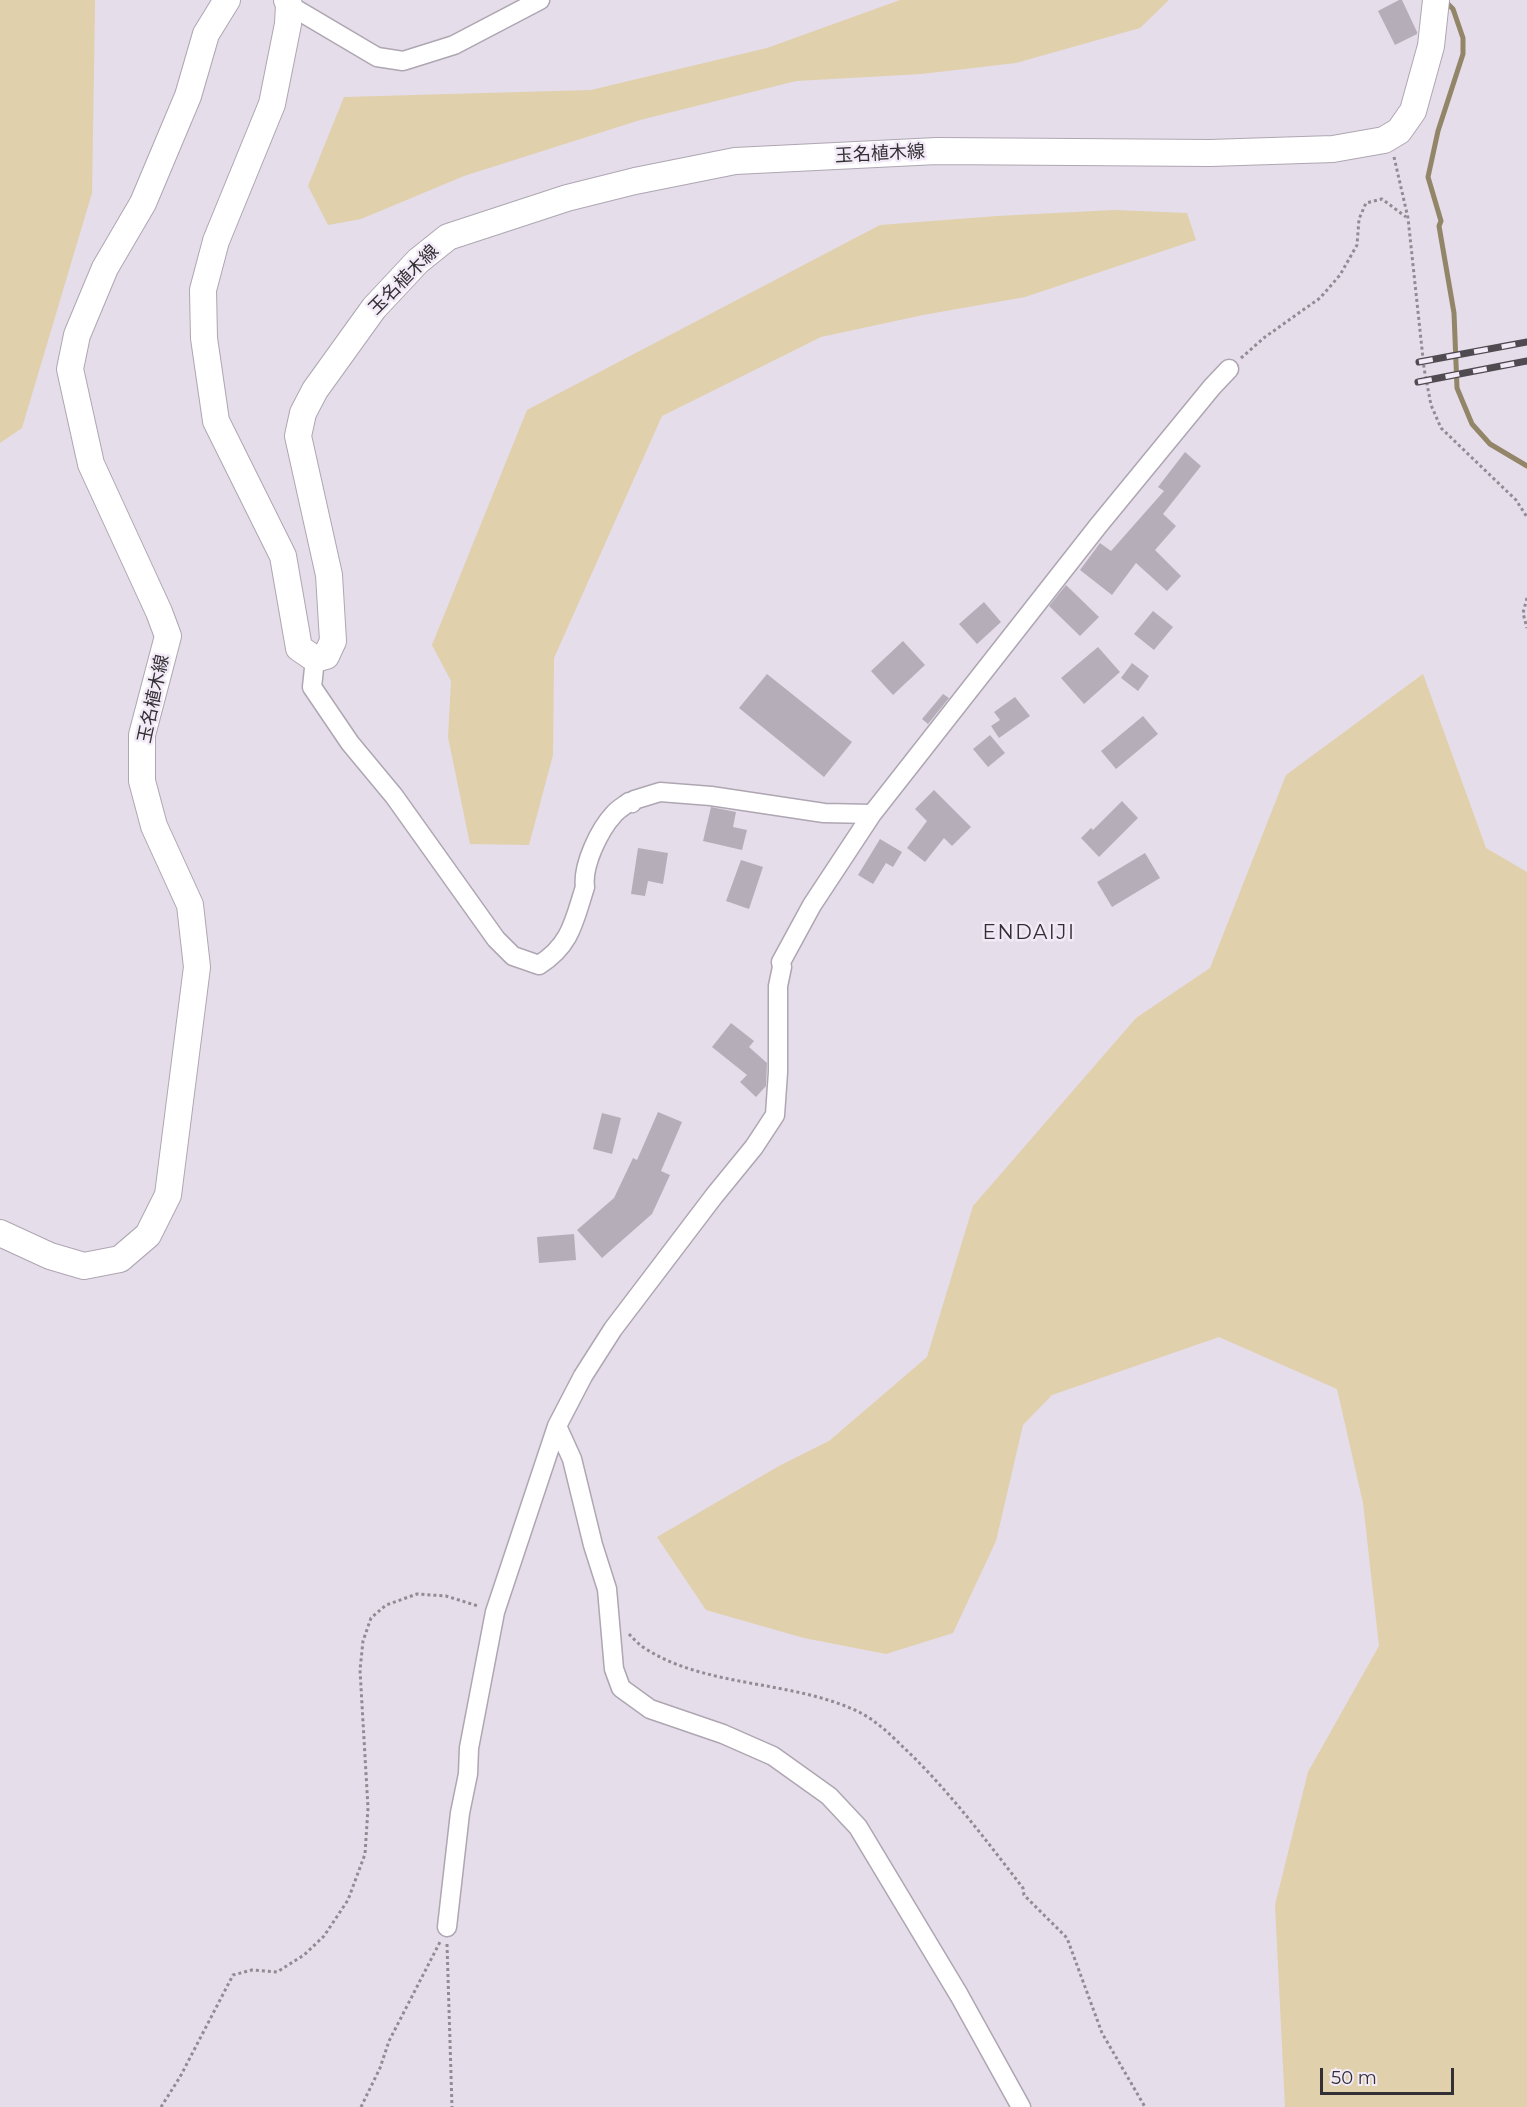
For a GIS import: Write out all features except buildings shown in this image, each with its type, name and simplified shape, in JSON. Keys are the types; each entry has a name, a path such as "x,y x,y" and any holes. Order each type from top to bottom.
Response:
{"main road":[{"name":"玉名植木線","path":"0,1233 50,1256 84,1266 120,1259 148,1235 168,1195 197,966 190,905 154,826 142,782 142,735 168,636 92,464 70,369 77,335 105,268 143,203 188,96 206,34 227,0"},
{"path":"1384,140 1399,131 1413,111 1431,46 1436,0"},
{"path":"288,2 288,24 272,104 216,241 208,270 203,290 204,338 216,421 283,556 299,648 315,659"},
{"name":"玉名植木線","path":"315,659 326,656 333,640 329,575 298,436 303,414 315,390 374,308 418,261 448,237 567,198 635,181 735,161 937,151 1176,153 1333,149 1384,140"}],"street":[{"path":"288,2 377,57 403,61 454,45 540,0"},
{"path":"447,1927 460,1813 468,1774 469,1748 495,1612 557,1426 583,1376 613,1329 754,1147 775,1115 778,1072 778,986 781,962 812,905 872,814 1098,526 1229,369"},
{"path":"315,659 312,687 350,743 394,796 496,939 513,956 539,965 555,955 569,935 585,887 584,880 594,844 614,814 629,802 633,803 634,800 660,792 711,796 824,813 872,814"},
{"path":"557,1426 572,1459 593,1545 607,1589 614,1669 621,1688 650,1709 723,1734 773,1756 829,1796 858,1827 959,1995 1022,2107"}],"path":[{"path":"1384,140 1396,160 1408,218 1424,368 1434,413 1441,428 1516,500 1527,518"},
{"path":"1229,369 1265,337 1320,298 1340,275 1357,245 1359,219 1366,203 1382,199 1408,218"},
{"path":"1527,598 1523,613 1527,628"},
{"path":"161,2107 180,2077 233,1975 252,1970 277,1972 304,1955 324,1936 348,1900 364,1854 368,1820 360,1670 363,1641 371,1618 386,1605 417,1594 446,1596 495,1612"},
{"path":"610,1616 644,1648 669,1662 711,1674 785,1688 836,1703 861,1713 890,1734 926,1768 1023,1888 1024,1895 1067,1938 1102,2033 1145,2107"},
{"path":"361,2107 380,2068 389,2041 447,1927"},
{"path":"447,1927 452,2107"}],"shaded area":[{"path":"0,0 95,0 95,6 92,193 22,428 0,443"},
{"path":"900,0 1169,0 1140,28 1016,63 921,74 796,81 640,120 464,176 361,219 328,225 308,186 344,97 591,90 767,48"},
{"path":"1114,210 1187,213 1196,240 1025,297 923,315 821,337 662,416 554,658 553,755 529,845 470,844 448,737 451,681 432,645 527,410 880,225"},
{"path":"1423,674 1486,848 1527,872 1527,2107 1285,2107 1275,1905 1308,1772 1379,1646 1363,1503 1337,1389 1219,1337 1052,1395 1023,1425 996,1541 953,1633 886,1654 804,1638 706,1610 657,1537 779,1466 829,1441 927,1357 973,1206 1136,1018 1210,968 1286,775"}],"waterway":[{"path":"1444,0 1453,9 1463,38 1463,54 1438,131 1428,177 1441,221 1439,226 1454,313 1457,388 1472,424 1490,444 1527,466"}],"railway":[{"path":"1419,362 1527,342"},
{"path":"1418,382 1527,361"}],"district":[{"name":"ENDAIJI","path":"1029,933"}]}
